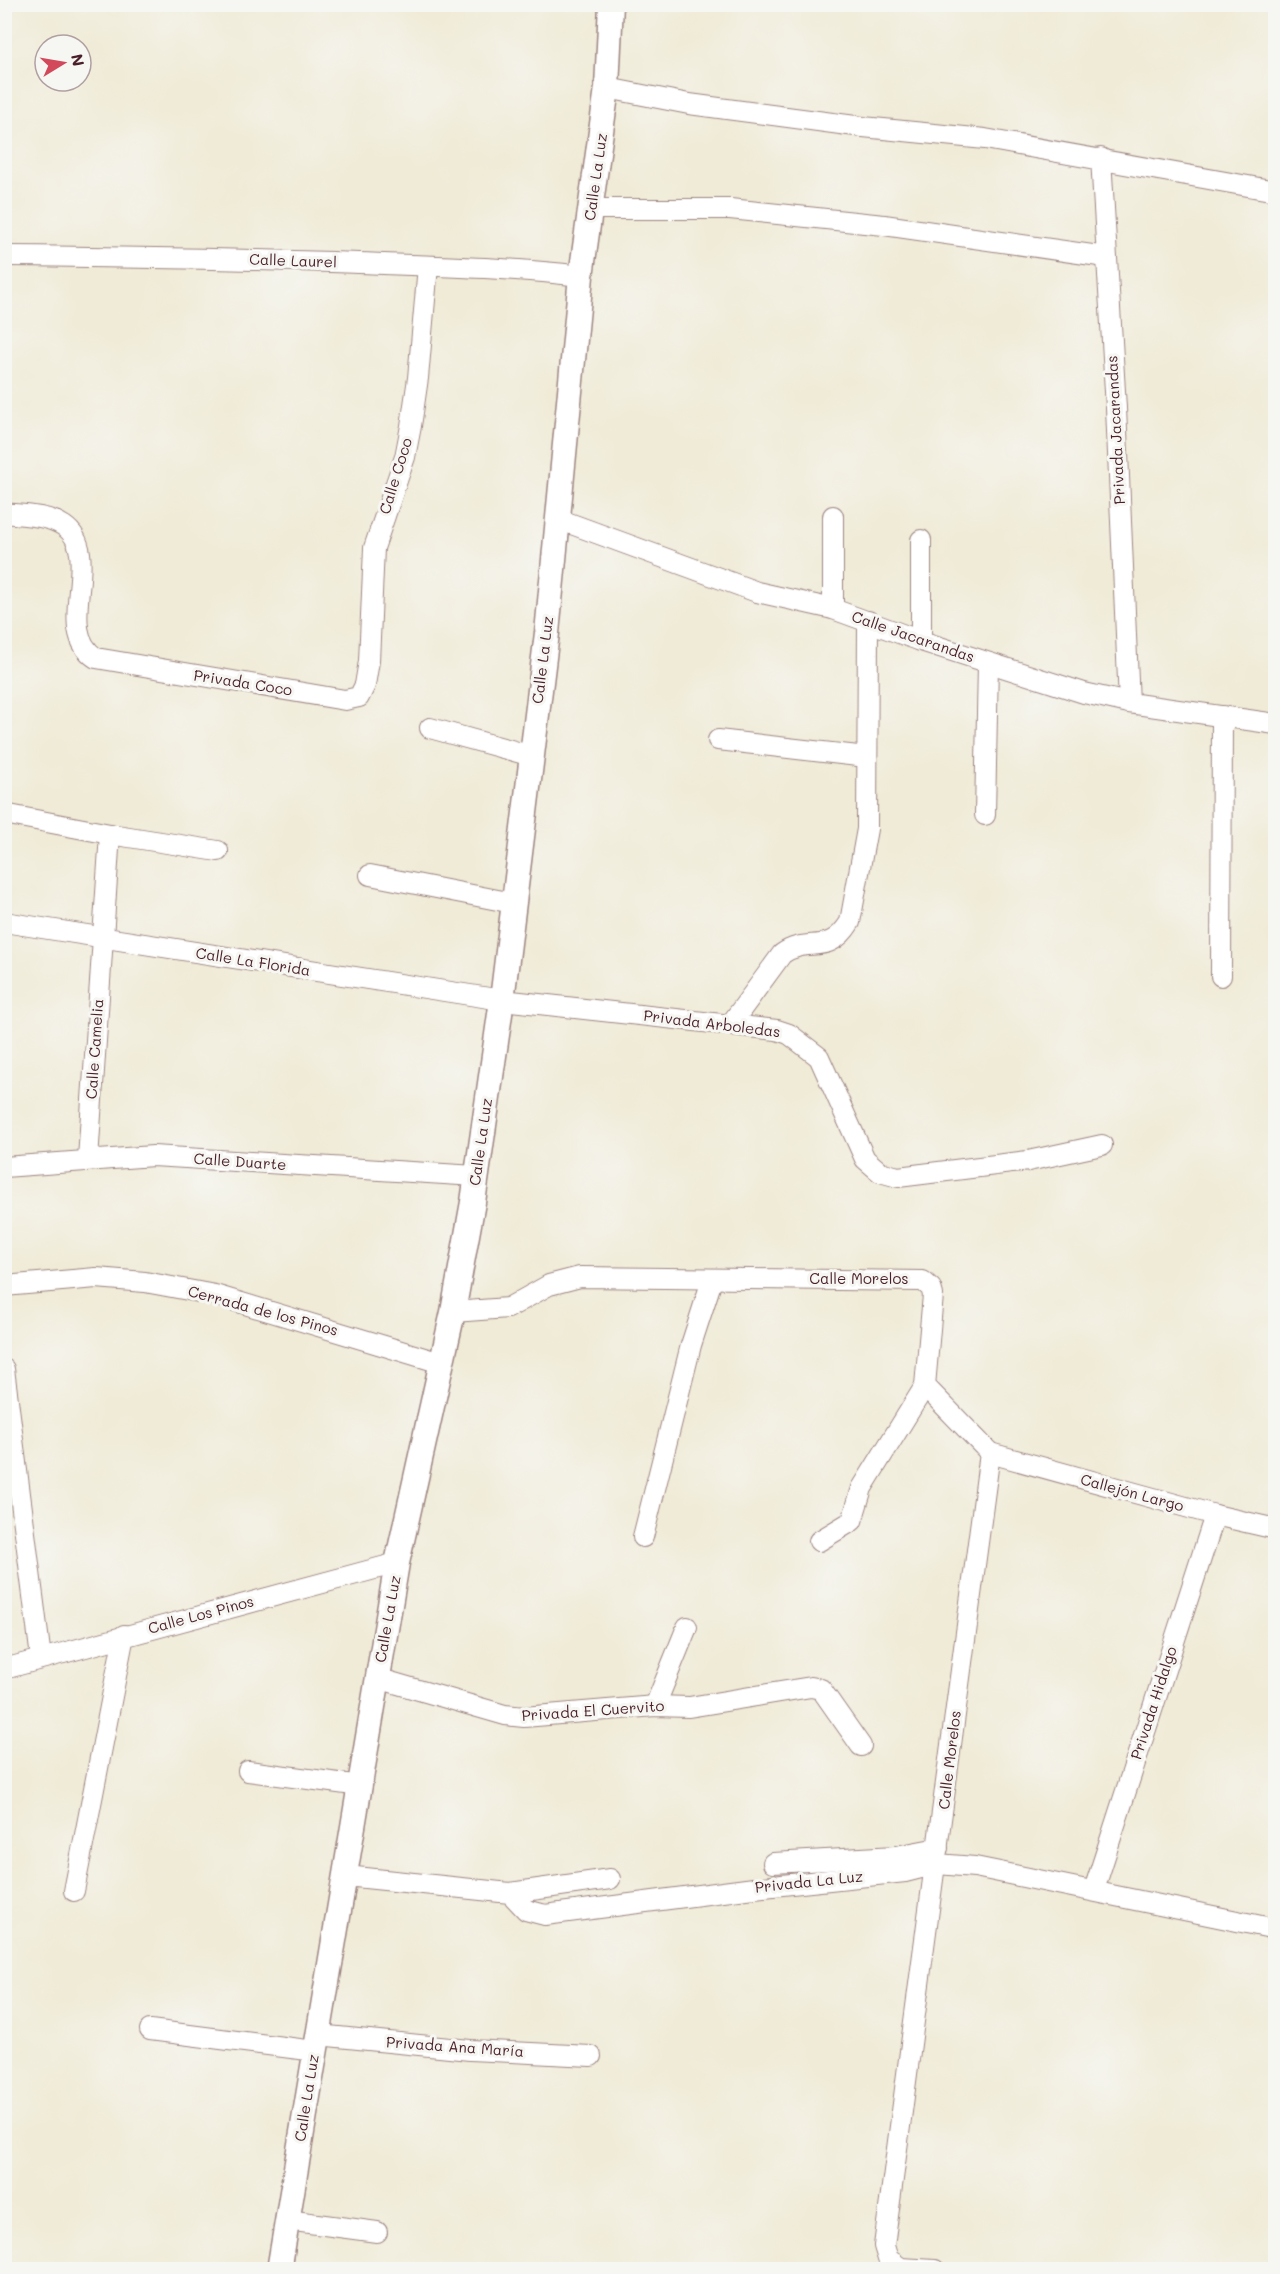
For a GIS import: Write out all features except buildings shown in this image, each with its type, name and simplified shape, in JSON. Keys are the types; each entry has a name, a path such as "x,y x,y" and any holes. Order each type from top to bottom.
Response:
{"street":[{"name":"Calle La Luz","path":"279,2270 361,1786 377,1678 398,1563 453,1312 473,1202 502,1000 532,756 582,276 607,88 612,4"},
{"path":"607,88 701,106 985,140 1101,158 1275,191"},
{"name":"Privada Jacarandas","path":"1101,158 1116,408 1129,703"},
{"path":"591,210 730,209 884,225 1106,256"},
{"name":"Calle Laurel","path":"4,256 200,258 543,271 582,276"},
{"name":"Calle Coco","path":"364,686 370,641 370,594 374,548 405,457 411,426 418,378 428,266"},
{"name":"Privada Coco","path":"4,513 52,520 64,526 74,536 80,561 78,617 81,645 96,658 345,700 359,697 364,686"},
{"path":"833,516 833,609"},
{"name":"Calle Jacarandas","path":"558,519 757,591 833,609 921,641 1083,693 1129,703 1275,724"},
{"path":"921,540 921,641"},
{"path":"730,1025 782,954 789,948 834,941 850,922 866,844 868,621"},
{"path":"985,814 988,663"},
{"path":"1221,976 1222,716"},
{"path":"430,728 532,756"},
{"path":"718,740 867,757"},
{"path":"4,814 218,851"},
{"name":"Calle Camelia","path":"88,1159 110,834"},
{"path":"370,875 513,903"},
{"name":"Calle La Florida","path":"4,922 502,1000"},
{"name":"Privada Arboledas","path":"502,1000 777,1030 789,1034 819,1057 865,1159 880,1172 897,1178 1028,1161 1102,1145"},
{"name":"Calle Duarte","path":"4,1167 153,1156 476,1176"},
{"name":"Calle Morelos","path":"453,1312 508,1308 549,1284 580,1277 923,1281 931,1288 933,1295 925,1386"},
{"name":"Cerrada de los Pinos","path":"6,1290 96,1278 145,1282 215,1295 441,1363"},
{"path":"643,1537 691,1345 712,1280"},
{"path":"4,1369 41,1658"},
{"path":"819,1541 852,1521 862,1488 925,1386 990,1454"},
{"name":"Calle Morelos","path":"935,2270 901,2268 888,2259 884,2246 990,1454"},
{"name":"Callejón Largo","path":"990,1454 1275,1529"},
{"name":"Privada Hidalgo","path":"1094,1890 1215,1515"},
{"name":"Calle Los Pinos","path":"4,1669 398,1563"},
{"path":"656,1706 687,1627"},
{"path":"74,1890 124,1635"},
{"name":"Privada El Cuervito","path":"377,1678 505,1715 524,1717 656,1706 689,1707 777,1690 811,1687 821,1689 861,1746"},
{"path":"248,1771 361,1786"},
{"path":"773,1863 938,1856"},
{"name":"Privada La Luz","path":"510,1893 526,1910 544,1915 754,1887 905,1872 938,1856 975,1867 1275,1929"},
{"path":"346,1876 510,1893 610,1879"},
{"name":"Privada Ana María","path":"150,2030 316,2043 591,2056"},
{"path":"287,2220 377,2232"}]}
